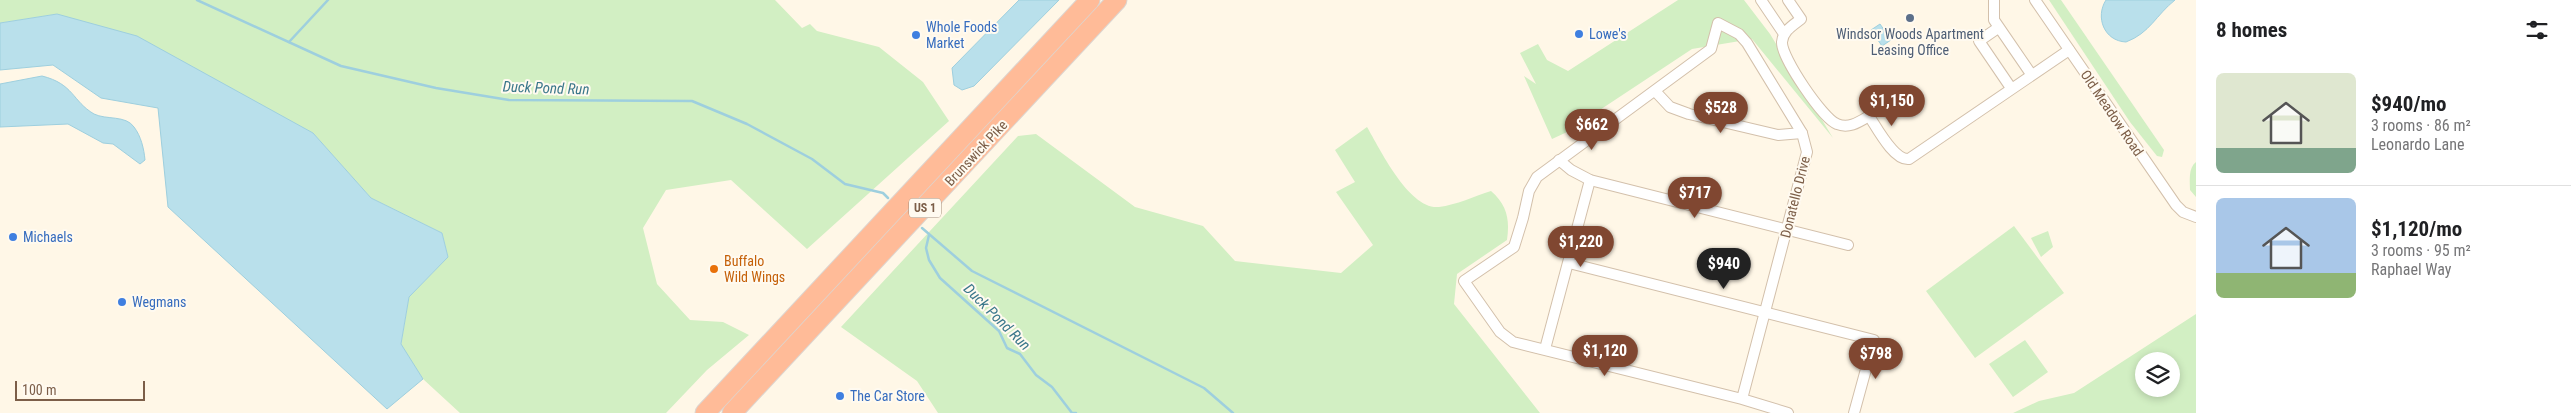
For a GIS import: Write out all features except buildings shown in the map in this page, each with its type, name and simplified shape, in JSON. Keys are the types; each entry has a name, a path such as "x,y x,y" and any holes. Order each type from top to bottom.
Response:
{"highway":[{"name":"Brunswick Pike","path":"705,413 1090,0"},
{"name":"Brunswick Pike","path":"732,413 1116,0"}],"street":[{"path":"1761,0 1784,34"},
{"path":"1788,0 1801,19 1784,34 1782,41 1784,55 1829,120 1844,126 1856,124 1869,116 1897,156 1905,159 1909,159 2031,74 2070,50"},
{"path":"1994,0 1993,14 1998,28 2031,74"},
{"name":"Old Meadow Road","path":"2035,0 2176,205 2183,212 2196,217"},
{"name":"Donatello Drive","path":"1655,91 1711,49 1718,23 1739,34 1747,43 1802,134 1807,152 1742,399"},
{"path":"1998,28 1979,41 2011,88"},
{"path":"1788,413 1742,399 1513,342 1500,332 1464,281 1514,247 1524,218 1529,192 1537,177 1655,91 1670,106 1689,114 1778,136 1802,134"},
{"path":"1559,160 1571,170 1590,180 1848,245"},
{"path":"1545,349 1590,180"},
{"path":"1569,263 1874,340 1854,413"}],"green space":[{"path":"0,0 775,0 802,28 810,24 817,31 879,47 923,82 949,121 807,249 731,180 666,190 643,228 657,284 690,320 723,322 749,335 707,370 666,413 460,413 423,379 401,345 409,297 448,257 442,233 371,198 313,133 57,14 0,23"},
{"path":"1678,0 1744,0 1770,34 1833,138 1752,39 1692,49 1565,133 1552,139 1524,76 1536,84 1520,53 1538,44 1547,60 1568,71"},
{"path":"2049,0 2061,0 2164,150 2162,157 2157,156 2130,122"},
{"path":"1367,127 1406,189 1417,199 1428,205 1439,207 1491,191 1501,202 1506,213 1508,225 1507,240 1457,274 1454,304 1540,413 938,413 917,381 841,327 1018,136 1036,134 1135,207 1203,226 1235,261 1341,273 1373,245 1336,192 1355,182 1335,150"},
{"path":"2196,162 2196,197 2190,190 2190,179 2193,165"},
{"path":"2014,226 2064,293 1975,358 1926,291"},
{"path":"2048,231 2053,247 2041,257 2031,238"},
{"path":"2196,314 2196,413 2013,413 2039,401 2074,393 2135,354 2135,397 2180,397 2180,352 2137,352"},
{"path":"2025,340 2048,372 2013,397 1989,364"}],"water":[{"path":"1019,0 1059,0 974,86 962,90 954,85 952,68"},
{"path":"2106,0 2175,0 2147,29 2126,42 2118,41 2112,37 2104,27 2101,14"},
{"path":"57,14 137,36 313,133 371,198 442,233 448,257 409,297 401,344 423,379 387,409 168,207 158,108 101,98 53,65 0,70 0,23"},
{"path":"1880,24 1891,40 1882,46 1871,30"},
{"path":"42,76 61,83 81,104 94,114 121,119 130,123 140,138 145,160 140,164 113,144 103,143 68,124 0,127 0,84"}],"waterway":[{"name":"Duck Pond Run","path":"197,0 341,66 436,88 509,100 692,101 747,124 812,159 845,184 883,193 888,198"},
{"path":"289,42 328,0"},
{"path":"922,228 972,271 1204,388 1233,413"},
{"name":"Duck Pond Run","path":"929,235 926,248 929,260 940,278 999,331 1007,348 1020,354 1036,375 1052,387 1072,413 1076,413"}],"place":[{"name":"Windsor Woods Apartment Leasing Office","path":"1910,18"},
{"name":"Lowe's","path":"1579,34"},
{"name":"Whole Foods Market","path":"916,35"},
{"name":"Michaels","path":"13,237"},
{"name":"Buffalo Wild Wings","path":"714,269"},
{"name":"Wegmans","path":"122,302"},
{"name":"The Car Store","path":"840,396"}]}
